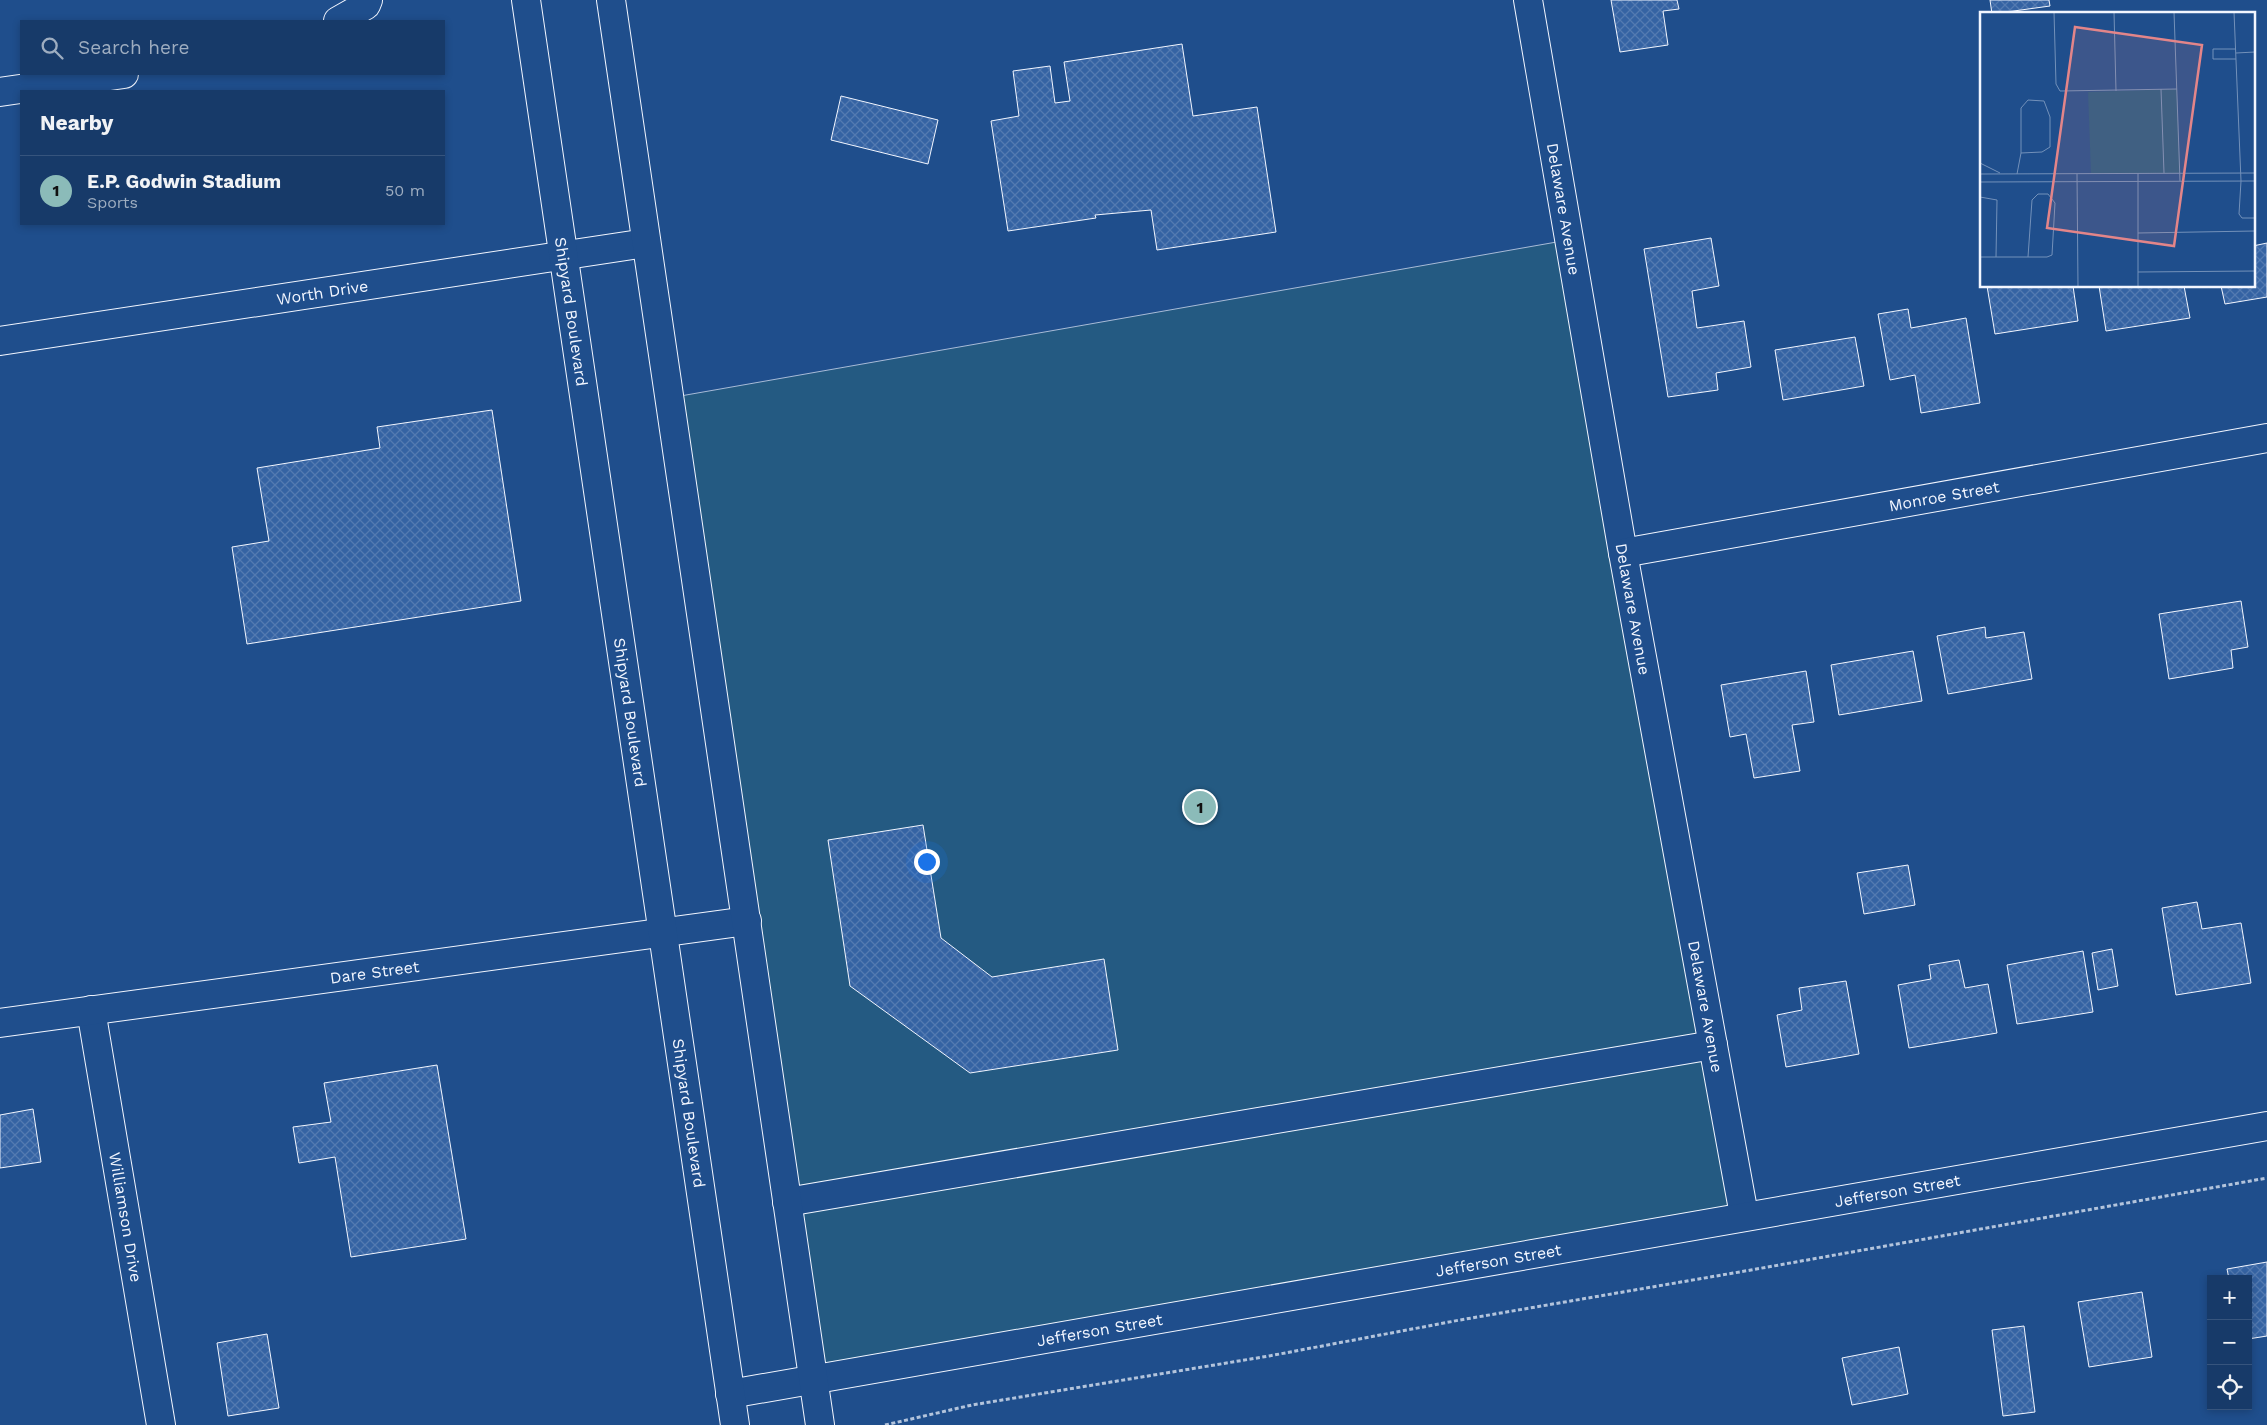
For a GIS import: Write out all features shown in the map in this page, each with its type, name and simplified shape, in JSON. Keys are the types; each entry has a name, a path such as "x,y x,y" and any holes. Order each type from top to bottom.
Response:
{"street":[{"path":"340,20 366,5 368,0"},
{"name":"Shipyard Boulevard","path":"526,0 661,932 735,1425"},
{"path":"611,0 820,1425"},
{"name":"Delaware Avenue","path":"1528,0 1622,553 1744,1215"},
{"path":"0,92 117,75"},
{"name":"Worth Drive","path":"0,341 646,243"},
{"name":"Monroe Street","path":"1622,553 2267,438"},
{"name":"Dare Street","path":"0,1023 747,921"},
{"name":"Williamson Drive","path":"91,1010 161,1425"},
{"path":"787,1202 1713,1045"},
{"name":"Jefferson Street","path":"730,1394 1744,1215 2267,1126"}],"path":[{"path":"885,1425 972,1405 1269,1356 1460,1320 2267,1178"}],"shaded area":[{"path":"1568,240 1744,1215 813,1380 669,398"}],"building":[{"path":"1611,0 1677,0 1679,9 1663,11 1668,45 1620,52"},
{"path":"1990,0 2049,0 2050,6 2006,12 1992,12"},
{"path":"1182,44 1193,116 1257,107 1276,232 1157,250 1151,210 1095,215 1096,218 1008,231 991,121 1019,116 1013,71 1050,66 1055,103 1070,101 1064,62"},
{"path":"841,96 938,120 928,164 831,140"},
{"path":"1711,238 1719,286 1692,291 1697,328 1744,321 1751,367 1716,373 1718,390 1668,397 1644,249"},
{"path":"2267,243 2267,297 2225,304 2221,288 2254,288 2254,246"},
{"path":"1987,288 2073,288 2078,321 1995,334"},
{"path":"2099,288 2184,288 2190,318 2106,331"},
{"path":"1908,309 1911,328 1966,318 1980,403 1921,413 1915,375 1890,380 1878,314"},
{"path":"1855,337 1864,386 1783,400 1775,350"},
{"path":"492,410 521,601 247,644 232,547 269,541 257,468 380,448 377,427"},
{"path":"2241,601 2248,647 2231,650 2233,668 2169,679 2159,614"},
{"path":"1985,627 1986,638 2024,632 2032,679 1948,694 1937,636"},
{"path":"1913,651 1922,701 1839,715 1831,665"},
{"path":"1806,671 1814,722 1792,725 1800,771 1754,778 1746,734 1730,737 1721,685"},
{"path":"923,825 941,938 992,977 1104,959 1118,1050 970,1073 850,986 828,840"},
{"path":"1908,865 1915,905 1864,914 1857,873"},
{"path":"2197,902 2202,929 2241,923 2251,983 2176,995 2162,908"},
{"path":"2112,949 2118,986 2098,990 2092,953"},
{"path":"2083,951 2093,1012 2017,1024 2007,965"},
{"path":"1959,960 1965,988 1988,984 1997,1033 1909,1048 1898,985 1931,979 1929,965"},
{"path":"1846,981 1859,1054 1786,1067 1777,1015 1802,1010 1799,988"},
{"path":"437,1065 466,1239 351,1257 335,1157 299,1163 293,1127 331,1122 324,1083"},
{"path":"33,1109 41,1162 0,1168 0,1115"},
{"path":"2267,1262 2267,1336 2252,1338 2252,1275 2228,1275 2227,1269"},
{"path":"2142,1292 2152,1357 2089,1367 2078,1302"},
{"path":"2024,1326 2035,1412 2003,1416 1992,1330"},
{"path":"267,1334 279,1408 228,1416 217,1343"},
{"path":"1899,1347 1908,1394 1852,1405 1842,1358"}],"place":[{"name":"E.P. Godwin Stadium","path":"1200,807"}]}
